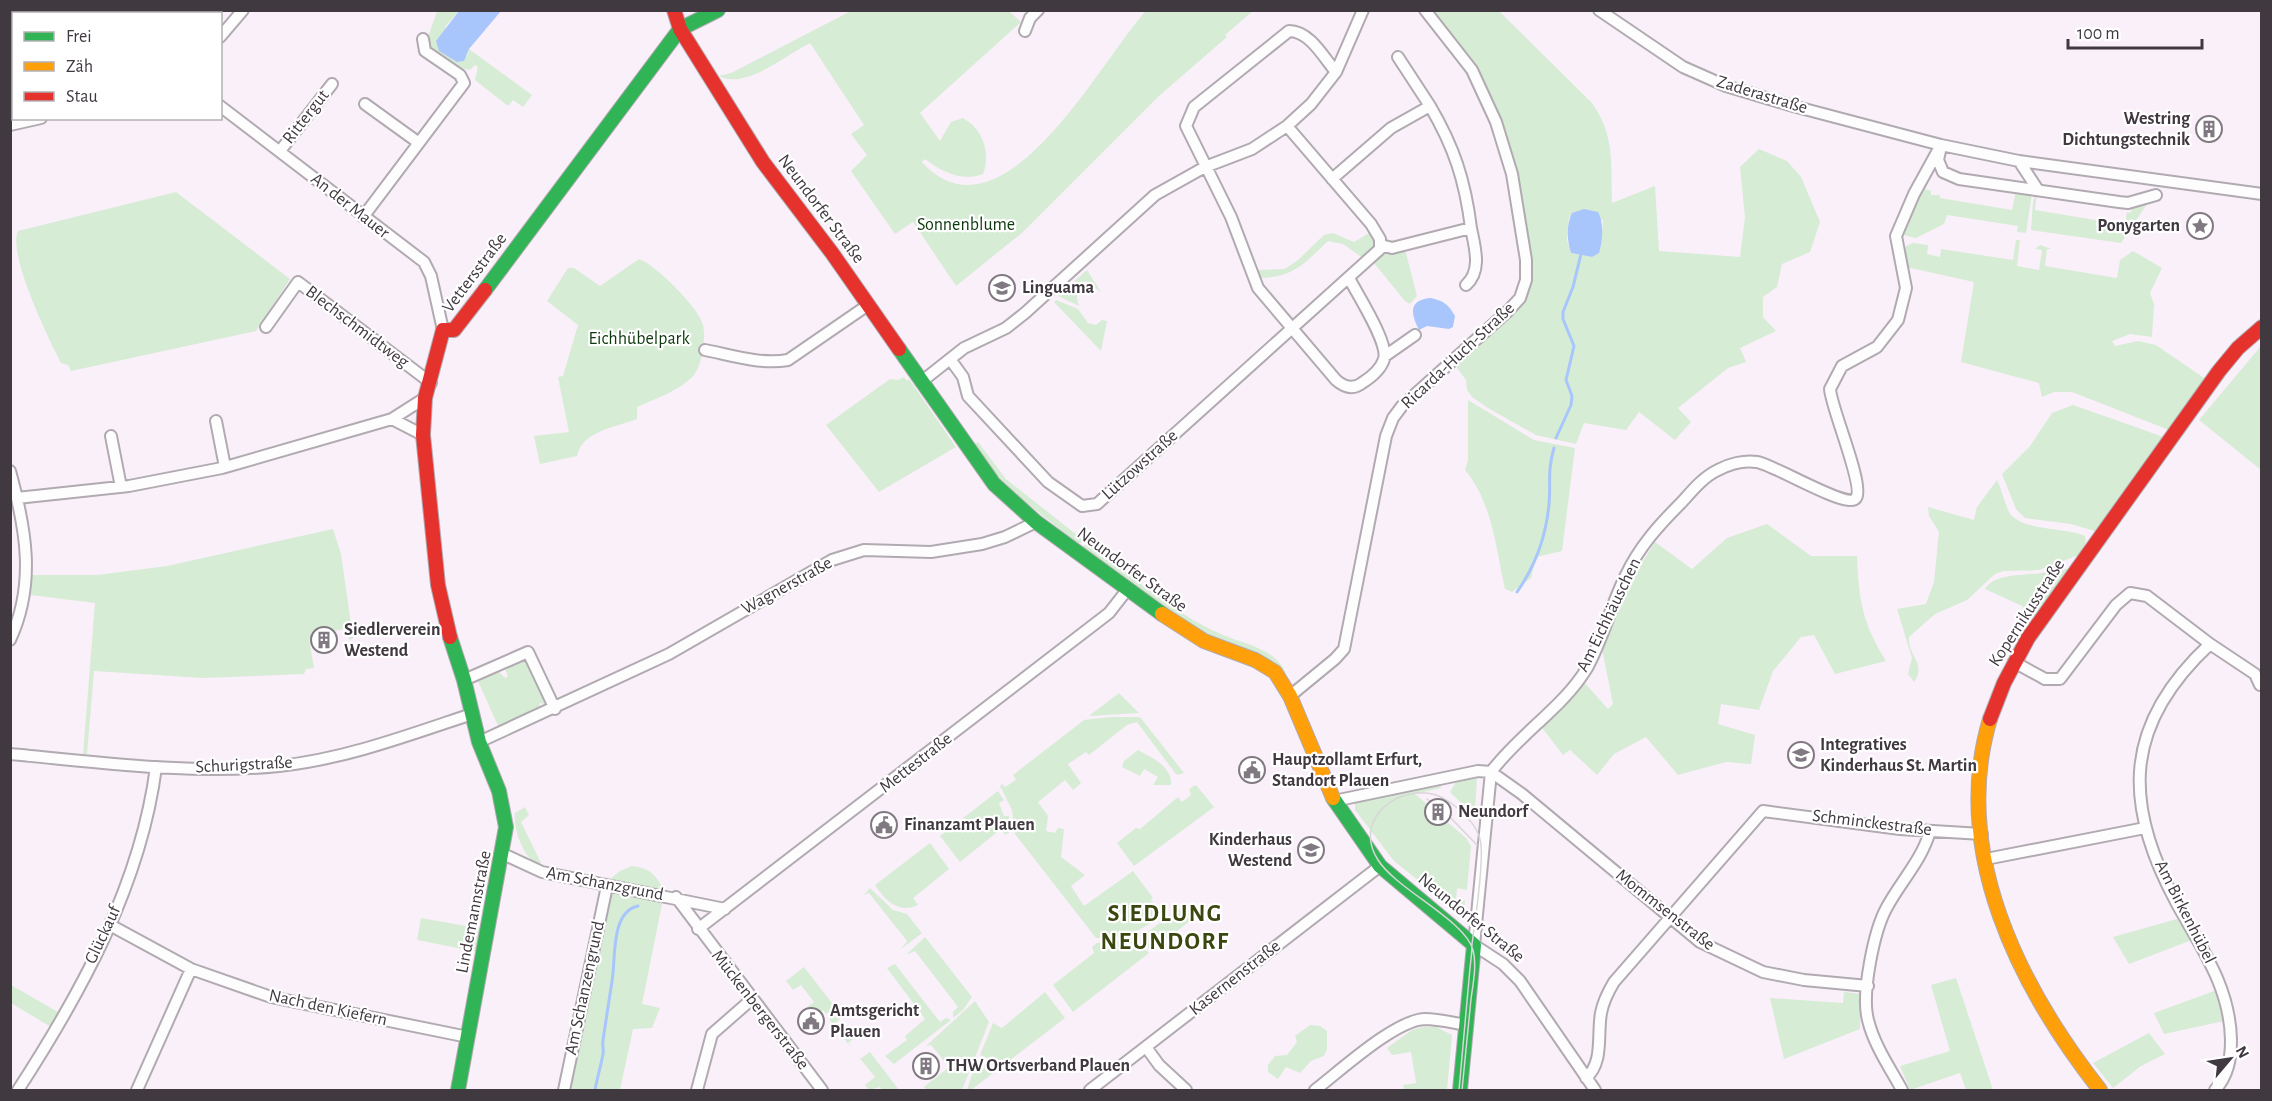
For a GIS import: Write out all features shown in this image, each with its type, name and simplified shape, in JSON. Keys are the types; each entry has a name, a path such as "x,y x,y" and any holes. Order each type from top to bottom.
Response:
{"street":[{"path":"222,35 243,10"},
{"path":"675,17 718,10"},
{"path":"1025,32 1030,18 1038,10"},
{"path":"921,382 964,348 1006,328 1019,318 1155,195 1205,167 1252,149 1287,126 1311,104 1336,72 1363,10"},
{"name":"Ricarda-Huch-Straße","path":"1290,696 1344,649 1386,436 1393,418 1402,406 1509,311 1520,298 1526,280 1527,260 1512,174 1496,122 1472,70 1425,10"},
{"name":"Zaderastraße","path":"1599,10 1683,67 1726,86 1941,145 2019,161 2262,194"},
{"name":"Neundorfer Straße","path":"675,17 763,162 868,305 994,484 1036,522 1181,628 1265,665 1280,678 1290,696 1334,801 1380,866 1474,945 1503,964 1520,981 1595,1090"},
{"name":"Vettersstraße","path":"472,714 464,680 450,639 438,585 423,435 425,399 443,330 454,330 471,309 675,17"},
{"path":"1336,72 1305,36 1297,31 1289,31 1194,107 1186,126 1189,136 1231,217 1258,288 1290,329 1343,387 1359,386 1377,370 1385,356 1415,335"},
{"path":"363,217 464,83 460,75 424,51 423,39"},
{"path":"1398,57 1430,106 1449,139 1458,161 1467,194 1476,270 1474,279 1466,285"},
{"name":"Rittergut","path":"280,151 332,84"},
{"path":"365,104 419,143"},
{"path":"1332,179 1391,128 1430,106"},
{"name":"An der Mauer","path":"222,108 424,262 431,276 443,330"},
{"path":"10,125 32,120"},
{"path":"1287,126 1371,224 1381,247 1392,248 1471,228"},
{"path":"1941,145 1938,160 1943,172 1949,176 2128,203 2156,195"},
{"name":"Am Eichhäuschen","path":"1491,771 1571,688 1587,668 1626,575 1642,546 1703,479 1736,463 1758,462 1841,500 1851,502 1856,500 1858,494 1855,474 1830,389 1842,366 1877,346 1898,320 1906,288 1896,236 1914,194 1941,145"},
{"path":"2019,161 2038,190"},
{"name":"Lützowstraße","path":"950,359 963,377 968,396 1048,482 1082,506 1090,507 1097,504 1381,247"},
{"path":"1349,278 1381,339 1385,356"},
{"name":"Blechschmidtweg","path":"266,327 298,282 430,383"},
{"path":"705,350 757,360 776,362 788,360 868,305"},
{"name":"Kopernikusstraße","path":"2100,1090 2051,1024 2024,975 2010,942 1986,859 1982,834 1980,764 1991,716 2014,662 2051,604 2219,371 2238,348 2262,327"},
{"path":"17,498 121,487 225,468 392,419 425,399"},
{"path":"392,419 423,435"},
{"path":"216,421 225,468"},
{"path":"111,436 121,487"},
{"path":"10,471 26,538 27,575 22,615 10,640"},
{"name":"Wagnerstraße","path":"479,742 555,709 669,654 832,560 864,550 931,552 982,544 1005,537 1036,522"},
{"name":"Mettestraße","path":"698,929 1109,613 1127,590"},
{"path":"2014,662 2045,679 2060,679 2116,605 2130,593 2147,596 2210,644 2255,674 2260,684"},
{"name":"Am Birkenhübel","path":"2210,644 2184,668 2162,700 2145,738 2140,759 2139,789 2145,828 2176,902 2212,963 2228,1003 2231,1038 2230,1062 2223,1080 2215,1090"},
{"path":"464,680 528,652 555,709"},
{"name":"Lindemannstraße","path":"458,1090 503,854 506,827 505,811 479,742 472,714"},
{"name":"Schurigstraße","path":"10,754 156,767 225,769 279,766 327,758 399,739 472,714"},
{"name":"Glückauf","path":"18,1090 54,1030 110,925 140,845 156,767"},
{"path":"1334,801 1478,771 1491,771 1460,1090"},
{"name":"Mommsenstraße","path":"1491,771 1522,794 1700,942 1732,960 1763,972 1804,980 1868,986"},
{"name":"Schminckestraße","path":"1670,916 1763,811 1930,831 1982,834"},
{"path":"1986,859 2145,828"},
{"path":"1902,1090 1867,1019 1868,986 1873,942 1880,922 1924,850 1930,831"},
{"name":"Am Schanzgrund","path":"503,854 542,872 607,886 676,897 725,909"},
{"name":"Kasernenstraße","path":"1090,1090 1380,866"},
{"name":"Am Schanzengrund","path":"564,1090 607,886"},
{"name":"Am Schanzgrund","path":"676,897 698,929"},
{"path":"1586,1078 1595,1068 1600,1014 1609,991 1670,916"},
{"name":"Nach den Kiefern","path":"110,925 191,969 271,997 468,1037"},
{"name":"Mückenbergerstraße","path":"698,929 822,1090"},
{"path":"137,1090 191,969"},
{"path":"698,1090 712,1034 717,1027 753,999"},
{"path":"1316,1090 1376,1043 1407,1024 1424,1019 1467,1025"},
{"path":"1146,1047 1159,1065 1186,1090"}],"green space":[{"path":"437,11 459,11 445,27 467,56 469,49 532,95 523,107 513,100 508,106 475,80 478,67 475,65 470,70 451,65 430,50 427,40"},
{"name":"Sonnenblume","path":"851,11 1009,11 1021,22 920,113 940,141 951,122 963,118 976,128 984,142 986,158 983,174 960,176 945,172 925,159 922,162 953,183 985,182 1017,165 1048,137 1078,102 1146,11 1253,11 1225,35 1227,37 1159,96 1023,232 956,286 913,222 895,234 851,171 867,155 851,134 864,125 810,43 753,75 729,79 719,76 731,73"},
{"path":"1430,11 1499,11 1591,102 1599,114 1608,138 1612,203 1655,186 1659,251 1740,257 1745,217 1740,167 1759,149 1787,161 1801,177 1820,222 1810,252 1782,264 1777,287 1763,297 1763,317 1776,331 1740,348 1746,362 1728,368 1678,408 1691,422 1675,440 1639,412 1626,430 1584,423 1576,444 1536,435 1488,408 1472,397 1467,390 1466,380 1455,365 1521,306 1531,283 1532,265 1516,175 1468,58","holes":["1569,217 1603,220 1601,247 1592,257 1571,253 1567,240"]},
{"path":"1934,167 1925,189 1931,191 1931,195 1940,195 1940,198 2012,210 2016,190 2032,193 2026,233 2017,232 2018,226 1947,215 1944,224 1916,238 1903,235 1911,204"},
{"path":"176,192 290,279 256,331 71,371 68,365 61,363 31,297 18,258 16,242 18,231"},
{"path":"2037,193 2035,210 2125,225 2127,212 2131,213 2132,206 2149,201 2121,243 2031,230 2033,201"},
{"path":"1371,232 1376,243 1372,251 1363,258 1343,244 1328,241 1305,263 1289,272 1258,278 1255,270 1285,269 1324,235 1333,233 1354,242"},
{"path":"2016,240 2020,240 2017,266 2039,270 2042,250 2035,249 2040,245 2052,249 2047,249 2045,266 2117,278 2120,260 2133,251 2162,268 2150,293 2154,304 2152,337 2130,334 2112,341 2115,346 2138,341 2156,345 2207,380 2169,430 2072,392 2054,392 2042,397 2039,383 1961,362 1974,282 1906,267 1901,255 1906,246 1913,243 1928,245 1927,254 1940,257 1941,249 2013,260"},
{"path":"1405,249 1417,296 1410,304 1374,263 1383,255"},
{"name":"Eichhübelpark","path":"639,259 666,278 694,308 700,318 704,337 703,351 697,371 675,390 637,407 637,419 593,435 580,448 577,456 540,464 534,436 569,432 558,377 563,376 578,325 547,301 568,268 574,268 600,286"},
{"path":"1087,270 1101,292 1086,281 1078,288 1079,306 1058,296"},
{"path":"1056,300 1078,309 1088,323 1096,325 1102,320 1107,321 1101,351 1054,302"},
{"path":"2261,346 2261,470 2199,420"},
{"path":"904,377 907,381 909,379 956,447 879,492 826,425 890,379 898,380"},
{"path":"1468,400 1534,440 1575,448 1562,551 1536,557 1531,578 1512,592 1505,589 1487,511 1481,496 1465,470 1468,460"},
{"path":"2073,405 2161,436 2165,440 2098,532 2071,524 2025,518 2016,509 2002,474 2030,446 2052,413"},
{"path":"978,442 1006,479 1087,543 1078,543 1035,510 996,474 973,446"},
{"path":"1997,480 2009,512 2015,518 2032,526 2085,536 2086,542 2079,555 2039,570 2004,571 1995,574 1967,600 1935,614 1909,637 1909,644 1919,670 1914,682 1908,674 1912,658 1897,609 1926,604 1934,582 1939,532 1929,516 1928,507 1974,520 1977,507"},
{"path":"1767,524 1811,556 1857,556 1863,611 1886,661 1835,674 1814,635 1801,637 1773,671 1759,710 1721,704 1718,724 1755,735 1751,764 1726,762 1678,775 1646,737 1614,754 1597,775 1570,750 1563,755 1540,725 1582,680 1608,709 1613,704 1602,649 1622,594 1655,542 1692,569 1727,538"},
{"path":"333,529 341,554 353,638 350,640 343,629 313,636 309,640 314,668 306,669 304,674 203,678 94,671 87,754 83,755 95,603 31,595 32,575 97,575 167,566"},
{"path":"1091,544 1186,616 1275,658 1286,674 1263,657 1185,623 1171,614 1082,546"},
{"path":"2060,568 2071,570 2034,618 2022,606 1985,589 1991,583 2008,576 2041,573"},
{"path":"526,658 548,705 540,703 539,705 545,708 499,728 478,681 497,670 505,678 508,676 504,667"},
{"path":"1119,693 1139,713 1089,716"},
{"path":"1140,717 1184,773 1178,775 1175,773 1137,722 1127,725 1089,755 1086,752 1068,764 1081,783 1073,790 1065,780 1038,802 1048,816 1046,831 1055,833 1058,828 1064,829 1061,857 1085,875 1071,886 1084,906 1133,871 1163,916 1123,936 1096,938 1015,834 1012,810 1000,786 1002,784 1005,787 1016,780 1013,775 1084,720"},
{"path":"1138,750 1155,759 1165,768 1169,773 1171,785 1153,785 1158,777 1144,769 1140,776 1122,767 1124,761"},
{"path":"1477,778 1475,810 1471,813 1450,792 1456,782"},
{"path":"1196,785 1214,807 1134,866 1117,843 1136,828 1140,829 1178,797 1182,802 1191,795 1189,789"},
{"path":"1440,785 1441,788 1415,794 1466,838 1471,846 1467,890 1457,888 1456,899 1465,901 1464,911 1459,913 1394,861 1355,810 1355,803 1360,801"},
{"path":"998,791 1004,800 999,803 1004,816 1009,816 1010,832 1005,835 1001,829 960,862 940,836"},
{"path":"525,807 529,815 521,822 541,863 538,864 528,856 520,842 516,826 515,813"},
{"path":"930,843 949,869 913,898 918,905 905,908 888,901 875,885"},
{"path":"632,866 652,873 664,890 609,880 620,871"},
{"path":"870,888 893,910 907,914 922,933 901,949 907,941 869,893 864,895"},
{"path":"610,890 663,899 642,1004 660,1008 652,1028 633,1029 620,1090 567,1090"},
{"path":"1185,905 1195,917 1151,951 1145,944 1146,933"},
{"path":"421,918 482,929 478,952 417,940"},
{"path":"2177,919 2192,940 2129,964 2113,937"},
{"path":"925,937 972,997 963,1010 953,1018 953,1012 958,1007 915,951 906,955"},
{"path":"1133,939 1149,953 1073,1012 1053,985 1094,953 1092,947 1097,943"},
{"path":"895,964 940,1022 946,1018 951,1020 894,1064 885,1056 907,1040 905,1036 925,1019 887,968"},
{"path":"804,967 835,1007 826,1014 823,1010 813,1018 806,1008 814,1002 801,985 793,990 786,981"},
{"path":"1956,978 1993,1090 1966,1090 1960,1073 1910,1090 1900,1066 1950,1051 1931,985"},
{"path":"11,985 58,1012 51,1027 11,1003"},
{"path":"2217,990 2224,1021 2164,1034 2154,1013"},
{"path":"1045,992 1065,1018 971,1090 967,1090 974,1068 984,1069 987,1058 980,1055 993,1023 1002,1028"},
{"path":"1844,992 1861,994 1860,1029 1784,1059 1770,998 1843,1003"},
{"path":"975,1001 989,1022 962,1090 926,1090 924,1087 949,1067 931,1045 926,1046"},
{"path":"838,1010 842,1016 835,1024 844,1036 852,1030 857,1036 848,1043 855,1053 829,1017"},
{"path":"1310,1025 1320,1026 1327,1031 1327,1049 1324,1056 1311,1061 1300,1073 1286,1067 1278,1079 1268,1072 1268,1065 1275,1056 1287,1055 1297,1042 1295,1036"},
{"path":"1436,1027 1452,1035 1447,1090 1404,1090 1403,1085 1416,1083 1411,1052 1392,1055 1387,1048 1412,1030"},
{"path":"2149,1033 2165,1054 2141,1066 2113,1088 2093,1063"},
{"path":"870,1052 899,1090 882,1090 880,1087 869,1090 865,1085 875,1077 860,1059"}],"water":[{"path":"459,11 501,11 469,49 464,61 457,62 439,51 436,41"},
{"path":"1584,209 1598,212 1601,221 1599,253 1592,257 1571,253 1569,243 1568,228 1572,213"},
{"path":"1431,298 1443,302 1451,309 1455,316 1453,327 1449,329 1427,326 1419,330 1413,308 1419,301"}],"waterway":[{"path":"1556,438 1571,405 1572,396 1566,380 1574,346 1563,319 1563,312 1573,287 1581,254"},
{"path":"1517,592 1530,572 1543,539 1548,516 1550,470 1554,448"},
{"path":"595,1090 603,1052 616,938 623,917 629,910 638,906"}],"tram line":[{"path":"1459,1090 1472,950 1472,947 1472,944 1480,874 1480,839 1467,818 1448,801 1433,794 1417,793 1402,796 1388,804 1377,815 1371,828 1371,843 1378,860 1387,871 1457,927 1467,939 1473,950 1474,975 1462,1090"},
{"path":"1427,799 1445,812 1477,845"}],"traffic: fast":[{"path":"485,290 680,29 718,10"},
{"path":"899,349 994,484 1036,522 1162,614"},
{"path":"450,637 464,680 479,742 499,791 506,827 458,1090"},
{"path":"1333,798 1380,866 1474,945 1460,1090"}],"traffic: slow":[{"path":"1162,614 1204,641 1255,660 1275,672 1290,696 1333,798"},
{"path":"1990,719 1980,769 1979,819 1986,868 2000,916 2019,963 2043,1008 2100,1090"}],"traffic: jam":[{"path":"674,10 680,29 763,162 832,253 899,349"},
{"path":"450,637 438,585 423,435 425,398 443,330 454,330 485,290"},
{"path":"1990,719 2004,683 2028,638 2219,371 2238,348 2262,327"}],"place":[{"name":"Westring Dichtungstechnik","path":"2209,129"},
{"name":"Ponygarten","path":"2200,226"},
{"name":"Linguama","path":"1002,288"},
{"name":"Siedlerverein Westend","path":"324,640"},
{"name":"Integratives Kinderhaus St. Martin","path":"1801,755"},
{"name":"Hauptzollamt Erfurt, Standort Plauen","path":"1252,770"},
{"name":"Neundorf","path":"1438,812"},
{"name":"Finanzamt Plauen","path":"884,825"},
{"name":"Kinderhaus Westend","path":"1311,850"},
{"name":"Amtsgericht Plauen","path":"811,1021"},
{"name":"THW Ortsverband Plauen","path":"926,1066"}],"district":[{"name":"SIEDLUNG NEUNDORF","path":"1165,928"}]}
